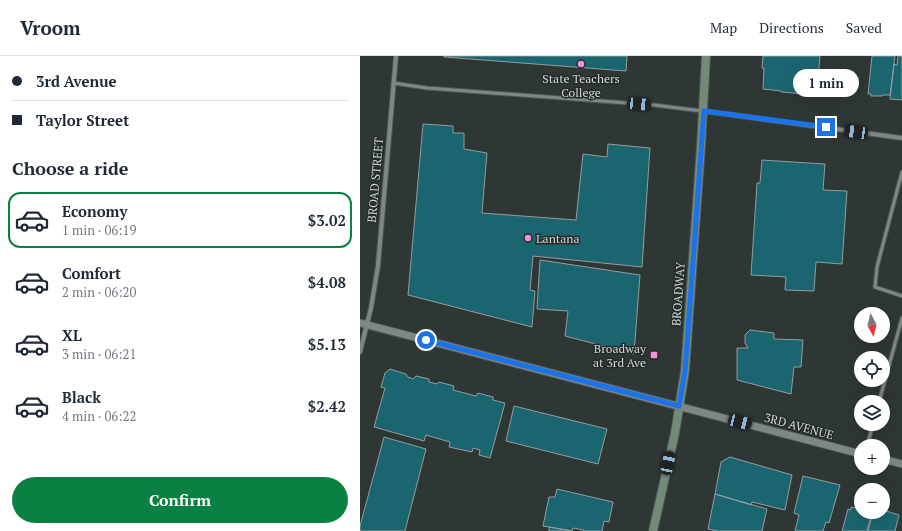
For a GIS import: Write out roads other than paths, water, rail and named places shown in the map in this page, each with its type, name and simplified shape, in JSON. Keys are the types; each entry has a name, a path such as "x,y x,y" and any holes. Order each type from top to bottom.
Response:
{"main road":[{"name":"BROADWAY","path":"653,531 674,433 685,371 704,111 706,56"}],"street":[{"name":"BROAD STREET","path":"360,352 364,324 375,289 378,266 396,56"},
{"path":"704,111 902,138"},
{"name":"3RD AVENUE","path":"364,324 854,452"},
{"path":"890,461 902,464"}],"lane":[{"path":"393,83 427,88 654,105 704,111"},
{"path":"902,172 877,267 875,287 902,296"},
{"path":"881,395 902,318"}],"place":[{"name":"State Teachers College","path":"581,64"},
{"name":"Lantana","path":"528,238"},
{"name":"Broadway at 3rd Ave","path":"654,355"}]}
